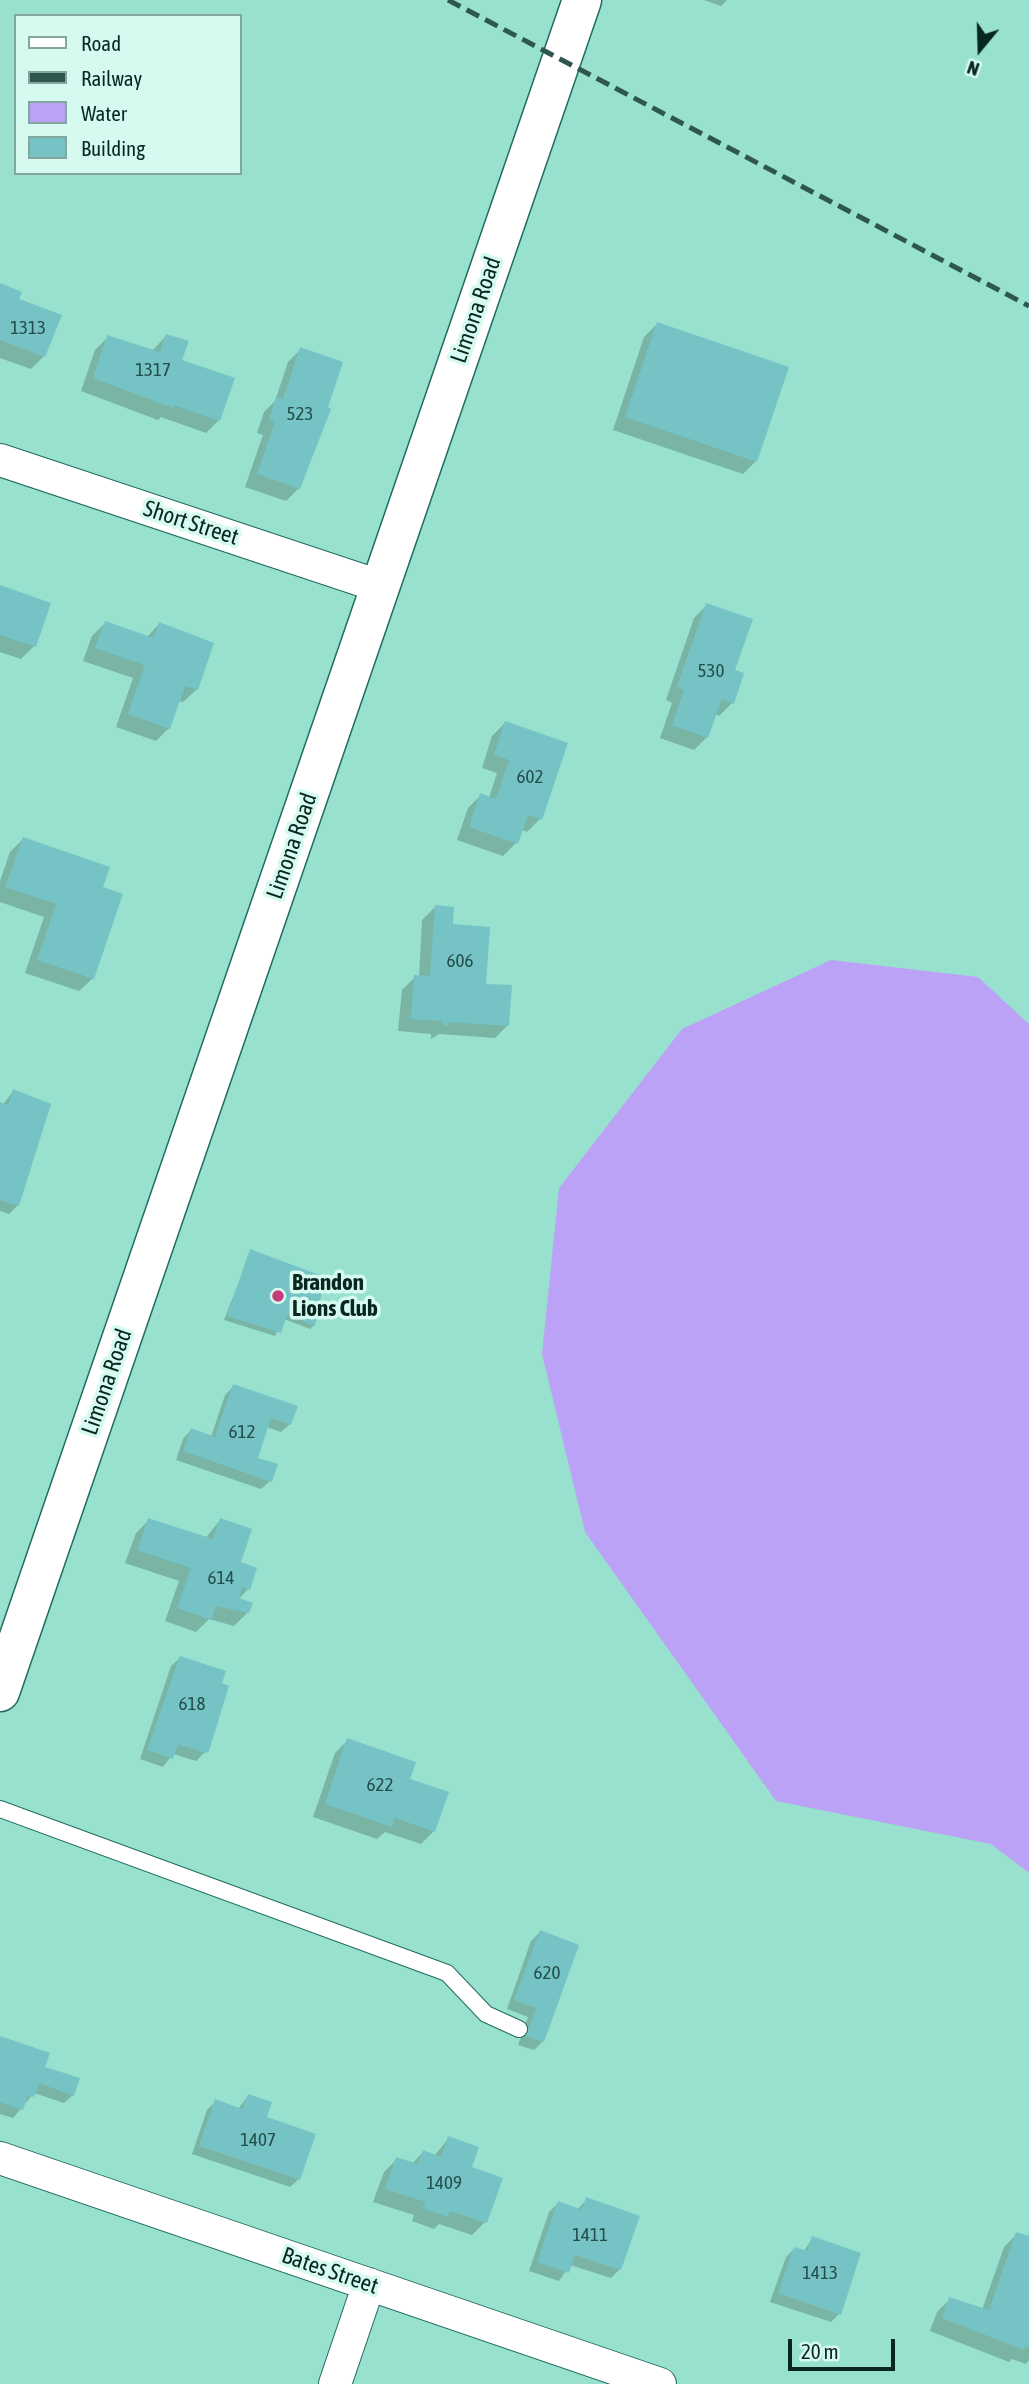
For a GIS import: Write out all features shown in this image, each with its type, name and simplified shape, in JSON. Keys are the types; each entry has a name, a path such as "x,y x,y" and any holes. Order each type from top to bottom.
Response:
{"street":[{"name":"Limona Road","path":"0,1692 582,0"},
{"name":"Short Street","path":"0,460 382,587"},
{"name":"Bates Street","path":"0,2158 660,2384"},
{"path":"335,2384 369,2284"}],"lane":[{"path":"0,1809 447,1973 486,2014 519,2029"}],"water":[{"path":"831,960 978,977 1029,1024 1029,1873 991,1844 776,1801 585,1532 542,1354 559,1188 682,1029"}],"building":[{"path":"0,283 22,292 19,299 62,315 45,357 0,340"},
{"path":"657,322 789,367 757,462 625,417"},
{"path":"166,334 189,341 182,360 235,378 220,421 174,405 173,408 93,378 107,335 160,352"},
{"path":"300,347 343,362 328,407 331,409 300,489 257,474 275,422 269,420 276,397 283,399"},
{"path":"0,585 51,603 36,647 0,635"},
{"path":"706,603 753,619 735,670 744,673 734,704 722,699 708,738 672,725 684,690 677,687"},
{"path":"105,621 154,638 159,622 214,643 198,690 185,686 170,729 128,714 145,665 95,648"},
{"path":"505,721 568,743 542,820 528,815 518,844 469,827 480,793 496,799 509,760 494,755"},
{"path":"23,837 110,867 103,887 123,894 94,979 37,960 56,904 5,887"},
{"path":"435,905 454,907 453,924 490,927 486,984 512,985 509,1026 449,1022 449,1026 443,1026 443,1021 411,1019 414,975 430,976"},
{"path":"13,1089 51,1104 19,1206 0,1200 0,1102 8,1105"},
{"name":"Brandon Lions Club","path":"250,1249 325,1277 315,1326 287,1315 281,1333 227,1316"},
{"path":"233,1384 298,1406 291,1425 271,1418 258,1458 278,1464 272,1482 183,1451 191,1428 215,1437"},
{"path":"148,1518 213,1539 220,1518 252,1529 241,1562 257,1568 250,1590 242,1587 239,1598 253,1603 249,1613 216,1606 211,1620 177,1608 191,1568 137,1550"},
{"path":"180,1656 226,1671 222,1683 229,1686 209,1751 206,1753 178,1744 173,1759 147,1750"},
{"path":"347,1738 416,1762 410,1779 449,1792 435,1832 395,1818 392,1827 325,1804"},
{"path":"540,1930 579,1945 544,2042 526,2036 536,2008 514,2000"},
{"path":"0,2036 50,2053 45,2067 80,2078 74,2096 39,2083 34,2097 28,2095 23,2110 0,2102"},
{"path":"248,2094 272,2102 267,2117 316,2134 300,2180 199,2146 215,2099 242,2109"},
{"path":"448,2136 479,2147 472,2167 503,2178 487,2223 450,2211 448,2217 423,2208 426,2202 385,2189 396,2157 418,2164 423,2150 441,2157"},
{"path":"586,2197 640,2216 621,2270 575,2255 569,2273 537,2262 558,2201 582,2210"},
{"path":"1016,2232 1029,2236 1029,2348 1025,2346 1024,2350 942,2318 949,2297 989,2310"},
{"path":"812,2236 861,2253 841,2315 778,2293 794,2247 807,2251"}],"railway":[{"path":"448,0 1029,306"}],"place":[{"name":"Brandon Lions Club","path":"278,1296"}]}
